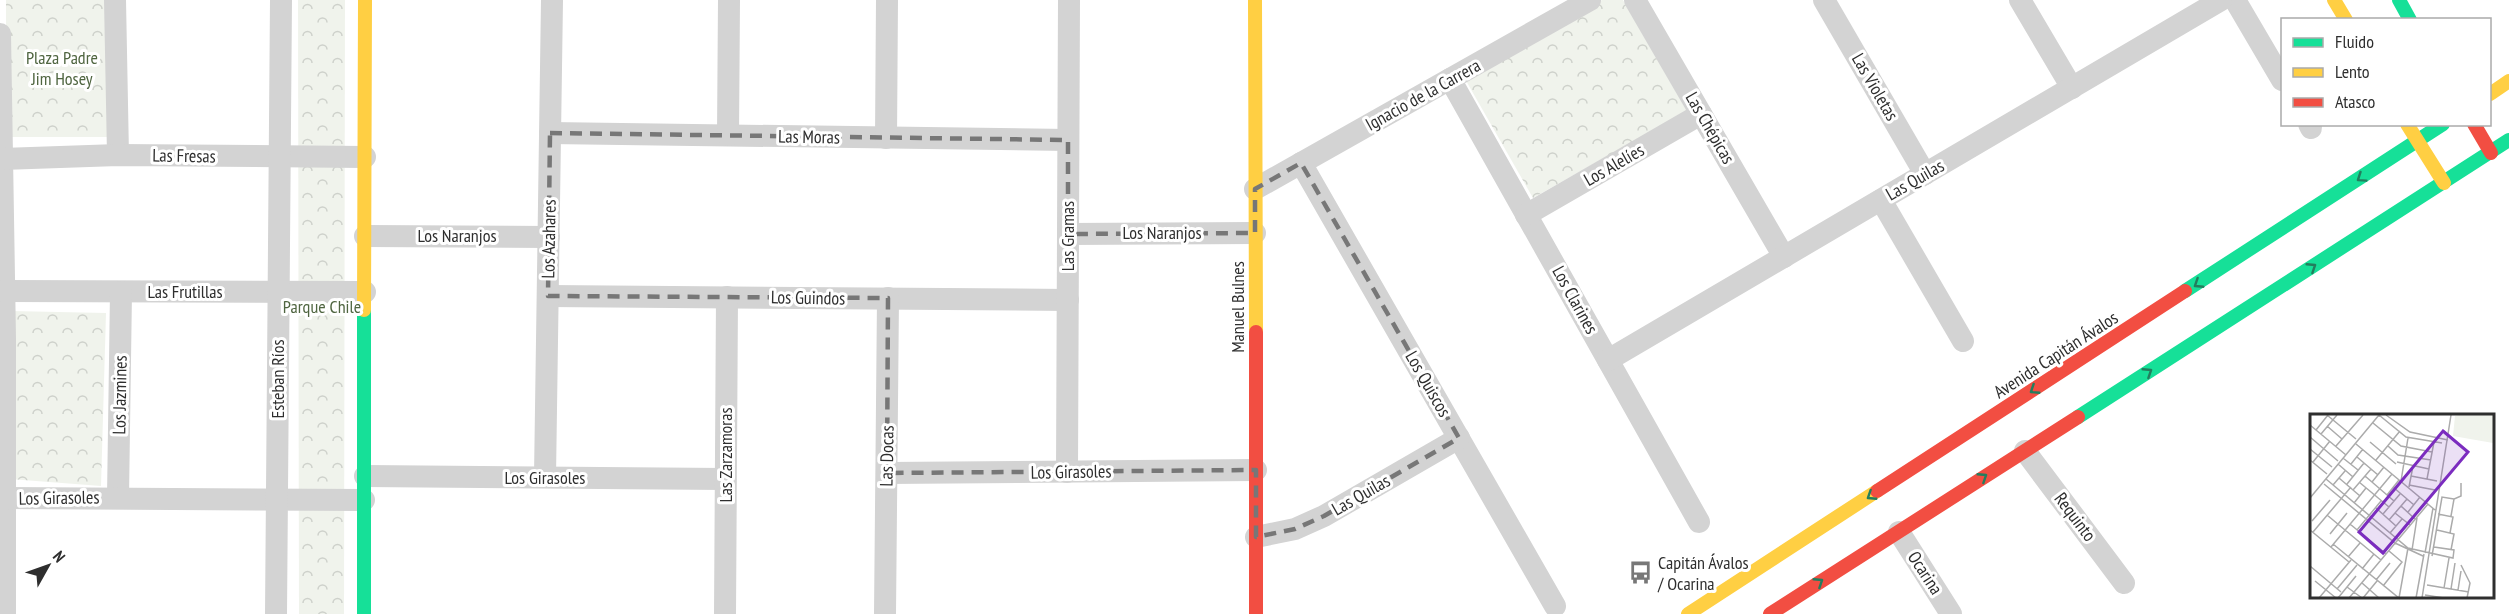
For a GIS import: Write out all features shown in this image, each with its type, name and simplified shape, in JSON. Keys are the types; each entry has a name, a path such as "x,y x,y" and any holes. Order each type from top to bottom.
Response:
{"main road":[{"path":"364,614 365,0"},
{"name":"Manuel Bulnes","path":"1255,0 1256,614"},
{"path":"2334,0 2345,18"},
{"path":"2398,0 2409,18"},
{"path":"2491,93 2509,81"},
{"path":"2408,126 2444,183"},
{"name":"Avenida Capitán Ávalos","path":"1688,614 2440,126"},
{"path":"2475,126 2491,153"},
{"path":"1770,614 2509,140"}],"street":[{"path":"115,0 118,155"},
{"name":"Esteban Ríos","path":"276,614 281,0"},
{"name":"Los Azahares","path":"545,477 552,0"},
{"path":"728,135 729,0"},
{"path":"886,138 887,0"},
{"name":"Las Gramas","path":"1067,472 1069,0"},
{"name":"Ignacio de la Carrera","path":"1256,189 1590,0"},
{"name":"Las Chépicas","path":"1635,0 1784,257"},
{"name":"Las Violetas","path":"1824,0 1925,174"},
{"path":"2020,0 2072,88"},
{"name":"Las Quilas","path":"1608,360 2221,0"},
{"path":"2235,0 2281,77"},
{"path":"0,34 5,614"},
{"name":"Los Clarines","path":"1450,79 1699,522"},
{"name":"Los Alelíes","path":"1526,215 1701,114"},
{"name":"Las Moras","path":"550,133 1068,140"},
{"name":"Las Fresas","path":"2,159 118,155 365,157"},
{"name":"Los Quiscos","path":"1301,163 1555,606"},
{"path":"1881,200 1963,341"},
{"name":"Los Naranjos","path":"1068,234 1255,233"},
{"name":"Los Naranjos","path":"365,236 549,237"},
{"name":"Las Frutillas","path":"4,291 365,292"},
{"name":"Los Jazmines","path":"118,497 121,292"},
{"name":"Los Guindos","path":"548,296 1068,300"},
{"name":"Las Zarzamoras","path":"725,614 727,297"},
{"name":"Las Docas","path":"885,614 888,298"},
{"name":"Las Quilas","path":"1256,537 1295,530 1324,516 1459,438"},
{"name":"Requinto","path":"2025,451 2124,583"},
{"name":"Los Girasoles","path":"887,473 1256,470"},
{"name":"Los Girasoles","path":"364,476 725,479"},
{"name":"Los Girasoles","path":"5,498 364,500"},
{"name":"Ocarina","path":"1899,532 1951,614"}],"highlighted area":[{"path":"550,133 1068,140 1068,234 1255,233 1255,189 1301,163 1459,438 1324,516 1295,529 1256,537 1256,470 887,473 888,298 548,296"}],"green space":[{"name":"Plaza Padre Jim Hosey","path":"6,0 119,0 119,137 6,137"},
{"name":"Parque Chile","path":"298,0 345,0 344,614 299,614"},
{"path":"1602,0 1623,0 1687,111 1533,198 1465,79"},
{"path":"11,311 106,313 101,486 10,479"}],"traffic: fast":[{"path":"2399,0 2409,18"},
{"path":"2185,291 2440,126"},
{"path":"2078,417 2509,140"},
{"path":"364,310 364,614"}],"traffic: slow":[{"path":"364,310 365,0"},
{"path":"1255,0 1256,332"},
{"path":"2334,0 2345,18"},
{"path":"2491,93 2509,81"},
{"path":"2408,126 2444,183"},
{"path":"1688,614 1877,491"}],"traffic: jam":[{"path":"2475,126 2491,153"},
{"path":"1877,491 2185,291"},
{"path":"1256,332 1256,614"},
{"path":"1770,614 2078,417"}],"place":[{"name":"Capitán Ávalos / Ocarina","path":"1640,573"}]}
